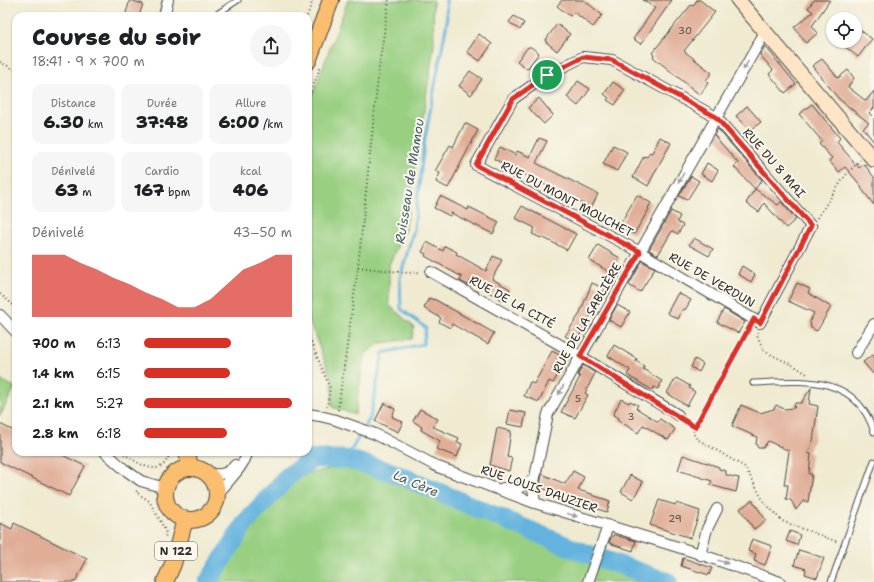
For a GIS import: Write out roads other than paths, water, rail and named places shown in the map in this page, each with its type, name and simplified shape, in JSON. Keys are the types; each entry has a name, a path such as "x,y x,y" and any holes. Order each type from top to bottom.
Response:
{"main road":[{"path":"312,50 331,0"},
{"path":"738,0 871,156"},
{"path":"188,456 190,468"},
{"path":"190,468 198,469 207,474 214,484 216,491 213,507 208,513 197,519 185,519 171,511 166,504 165,496 165,488 168,480 174,474 190,468"},
{"name":"N 122","path":"165,582 173,564 185,519"}],"street":[{"path":"165,12 168,0"},
{"name":"RUE DE LA SABLIÈRE","path":"535,503 532,492 548,414 765,32"},
{"name":"RUE DU MONT MOUCHET","path":"640,252 476,165 513,99 547,75 583,57 612,60 716,117"},
{"name":"RUE DU 8 MAI","path":"716,117 811,226"},
{"name":"RUE DE VERDUN","path":"640,252 757,321 811,226"},
{"name":"RUE DE LA CITÉ","path":"430,272 580,356 678,415"},
{"path":"0,315 12,328"},
{"path":"856,353 874,324"},
{"name":"RUE LOUIS DAUZIER","path":"312,415 333,419 375,434 438,467 535,503 780,582"},
{"path":"109,456 124,469 142,481 165,488"},
{"path":"207,474 228,472 241,456"},
{"path":"216,497 240,468 246,456"},
{"path":"480,483 512,490 526,485 534,479"},
{"path":"700,555 707,529 717,510"},
{"path":"588,582 608,526"}],"lane":[{"path":"220,12 238,0"},
{"path":"753,383 802,381 822,383 838,388 861,406 871,422 874,432"},
{"path":"831,582 874,461"}],"waterway":[{"name":"Ruisseau de Mamou","path":"346,459 370,418 383,353 423,344 426,328 401,309 400,278 414,229 424,143 447,22 446,0"},
{"name":"La Cère","path":"208,582 246,522 288,476 312,459 346,459 391,472 577,550 668,582"}]}
